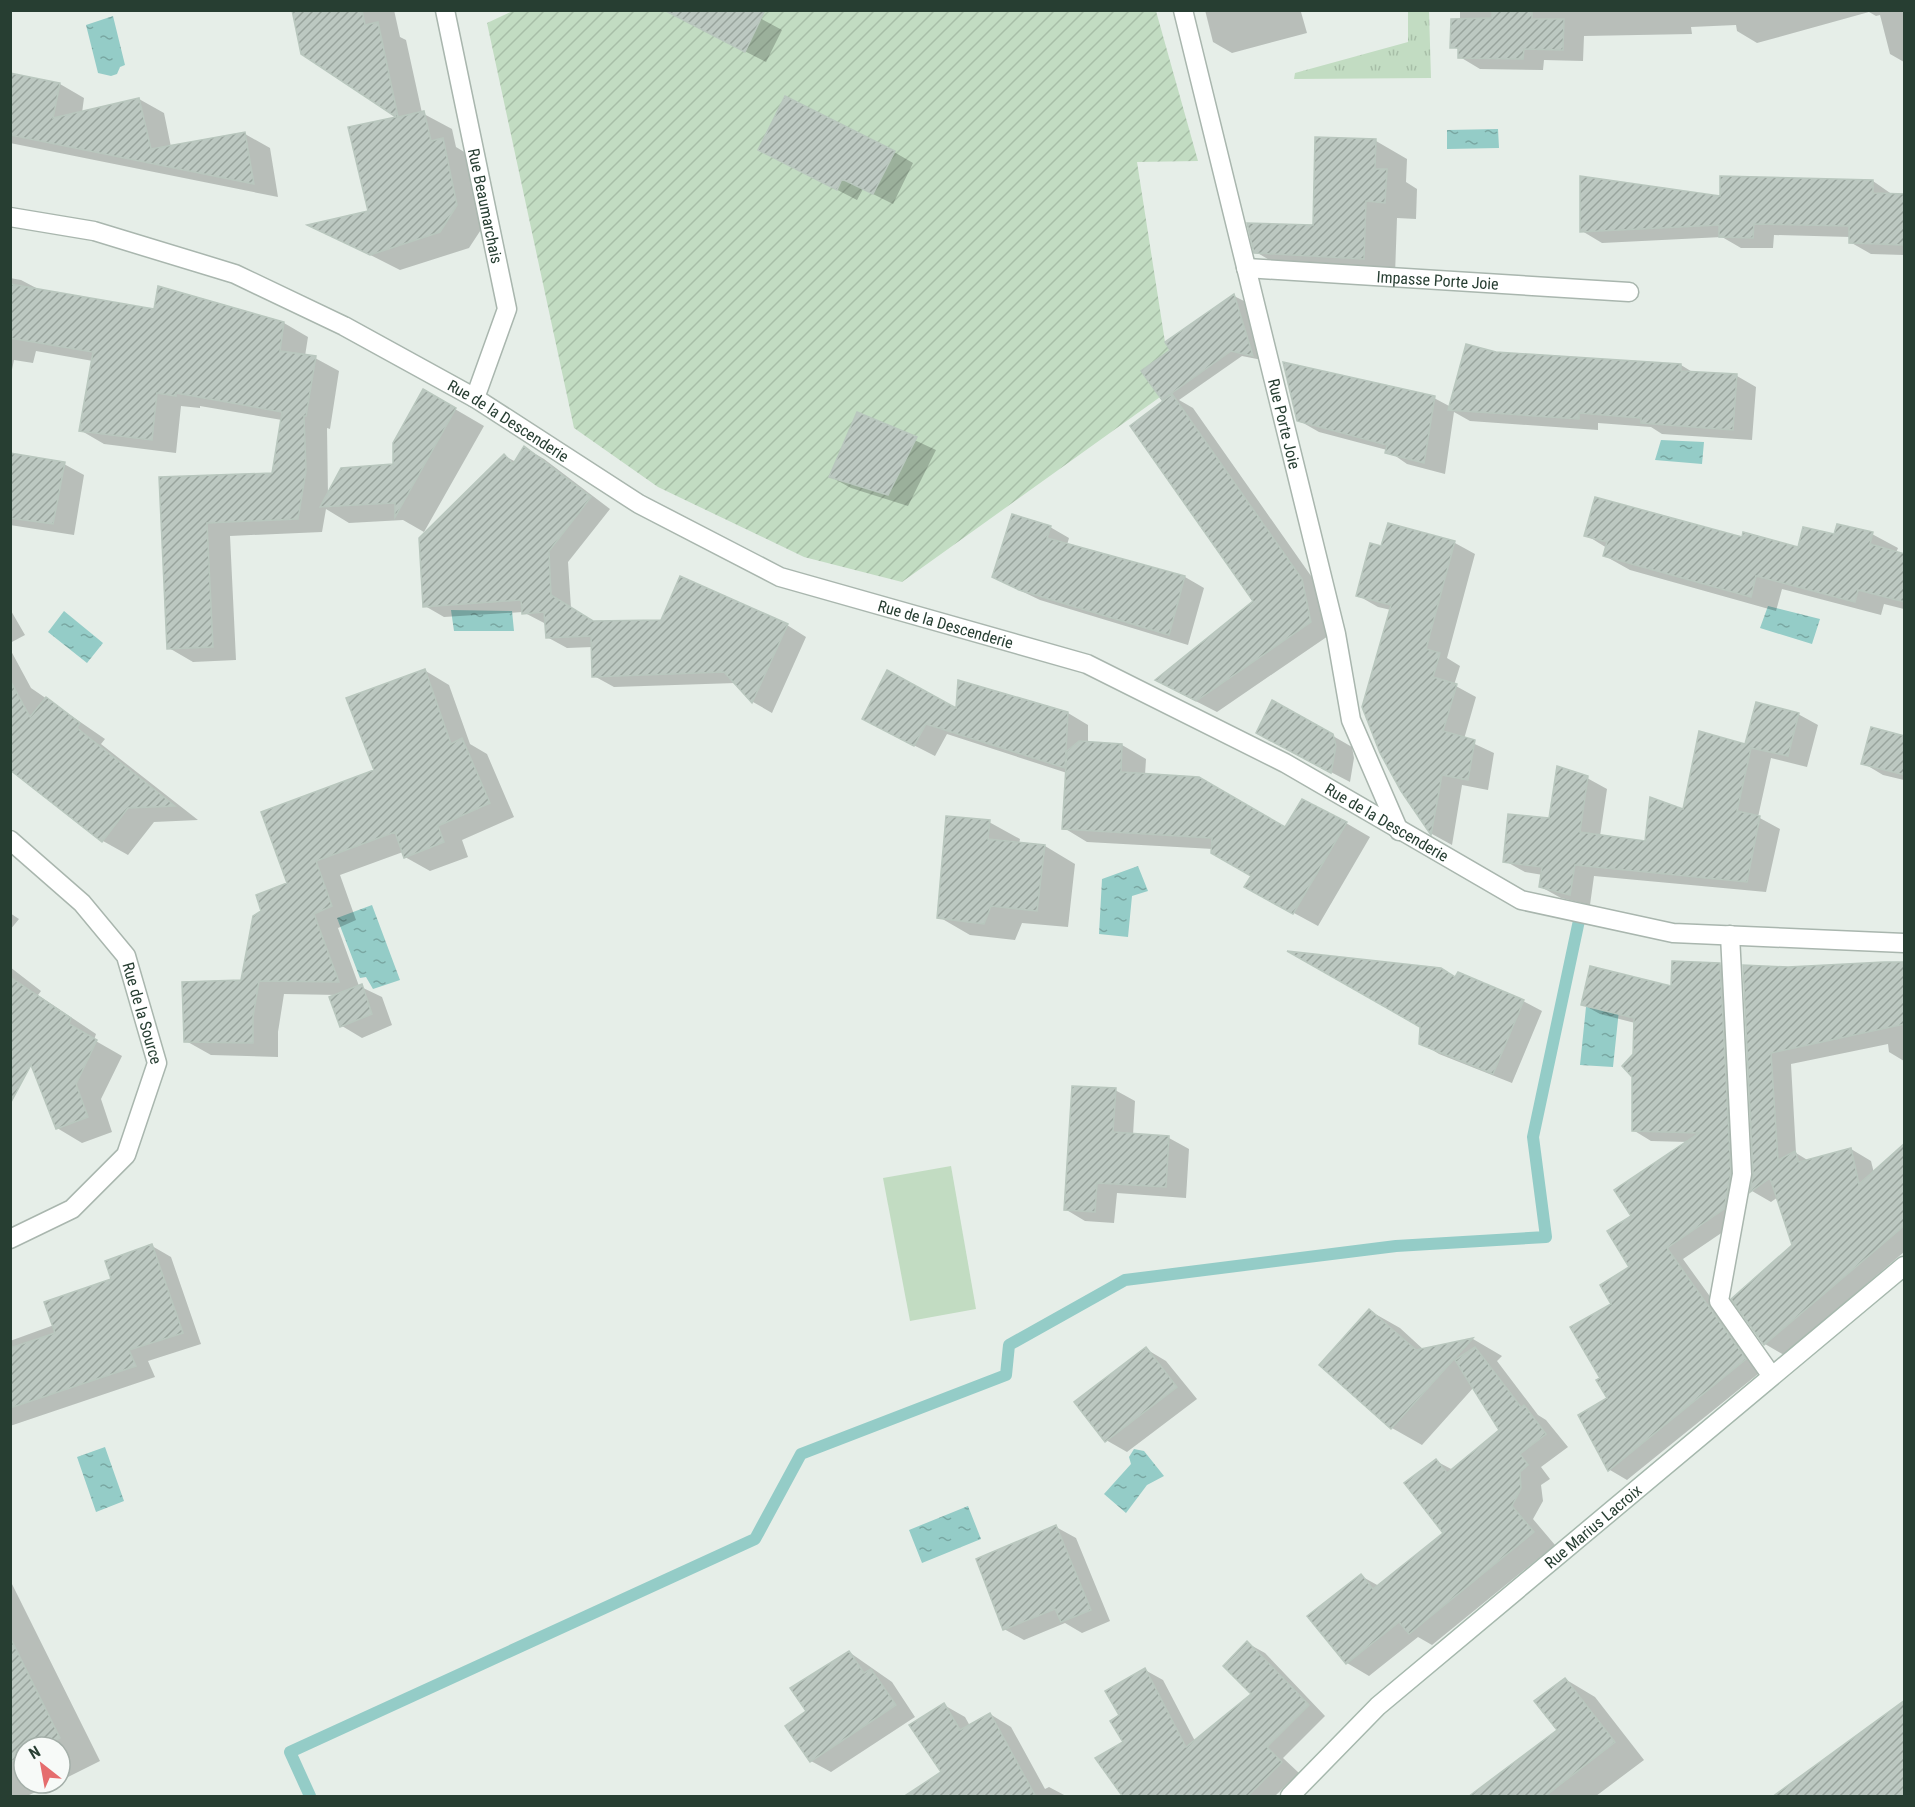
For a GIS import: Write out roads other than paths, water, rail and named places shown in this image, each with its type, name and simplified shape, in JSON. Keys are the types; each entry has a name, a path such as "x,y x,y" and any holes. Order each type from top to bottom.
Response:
{"street":[{"name":"Rue Beaumarchais","path":"445,10 507,309 475,398"},
{"name":"Rue Porte Joie","path":"1183,10 1336,634 1351,720 1399,831"},
{"name":"Rue de la Descenderie","path":"10,217 94,231 235,274 344,326 475,398 639,504 780,578 1087,664 1285,762 1399,831 1521,900 1581,911 1673,933 1905,943"},
{"name":"Impasse Porte Joie","path":"1246,268 1629,292"},
{"name":"Rue de la Source","path":"10,840 82,903 126,956 157,1063 126,1155 72,1209 10,1239"},
{"path":"1730,935 1742,1174 1719,1301 1771,1375"},
{"name":"Rue Marius Lacroix","path":"1290,1797 1378,1706 1771,1375 1905,1266"}],"water":[{"path":"113,16 125,65 120,67 117,74 111,76 98,73 86,25"},
{"path":"1498,129 1499,148 1447,149 1447,130"},
{"path":"1661,440 1704,442 1702,464 1655,460"},
{"path":"1768,606 1820,619 1812,644 1760,628"},
{"path":"451,610 512,611 514,631 454,631"},
{"path":"64,611 103,643 87,663 48,632"},
{"path":"1138,866 1148,891 1132,896 1128,937 1099,934 1102,879"},
{"path":"372,905 400,980 373,989 366,977 360,978 337,918"},
{"path":"1586,1007 1619,1010 1613,1067 1580,1065"},
{"path":"105,1447 124,1501 96,1512 77,1457"},
{"path":"1134,1449 1144,1451 1164,1476 1147,1485 1126,1513 1104,1494 1131,1464 1129,1457"},
{"path":"968,1506 981,1539 922,1563 909,1530"}],"waterway":[{"path":"310,1796 290,1752 755,1539 801,1454 1006,1375 1009,1345 1125,1280 1396,1246 1546,1237 1533,1137 1581,911"}]}
